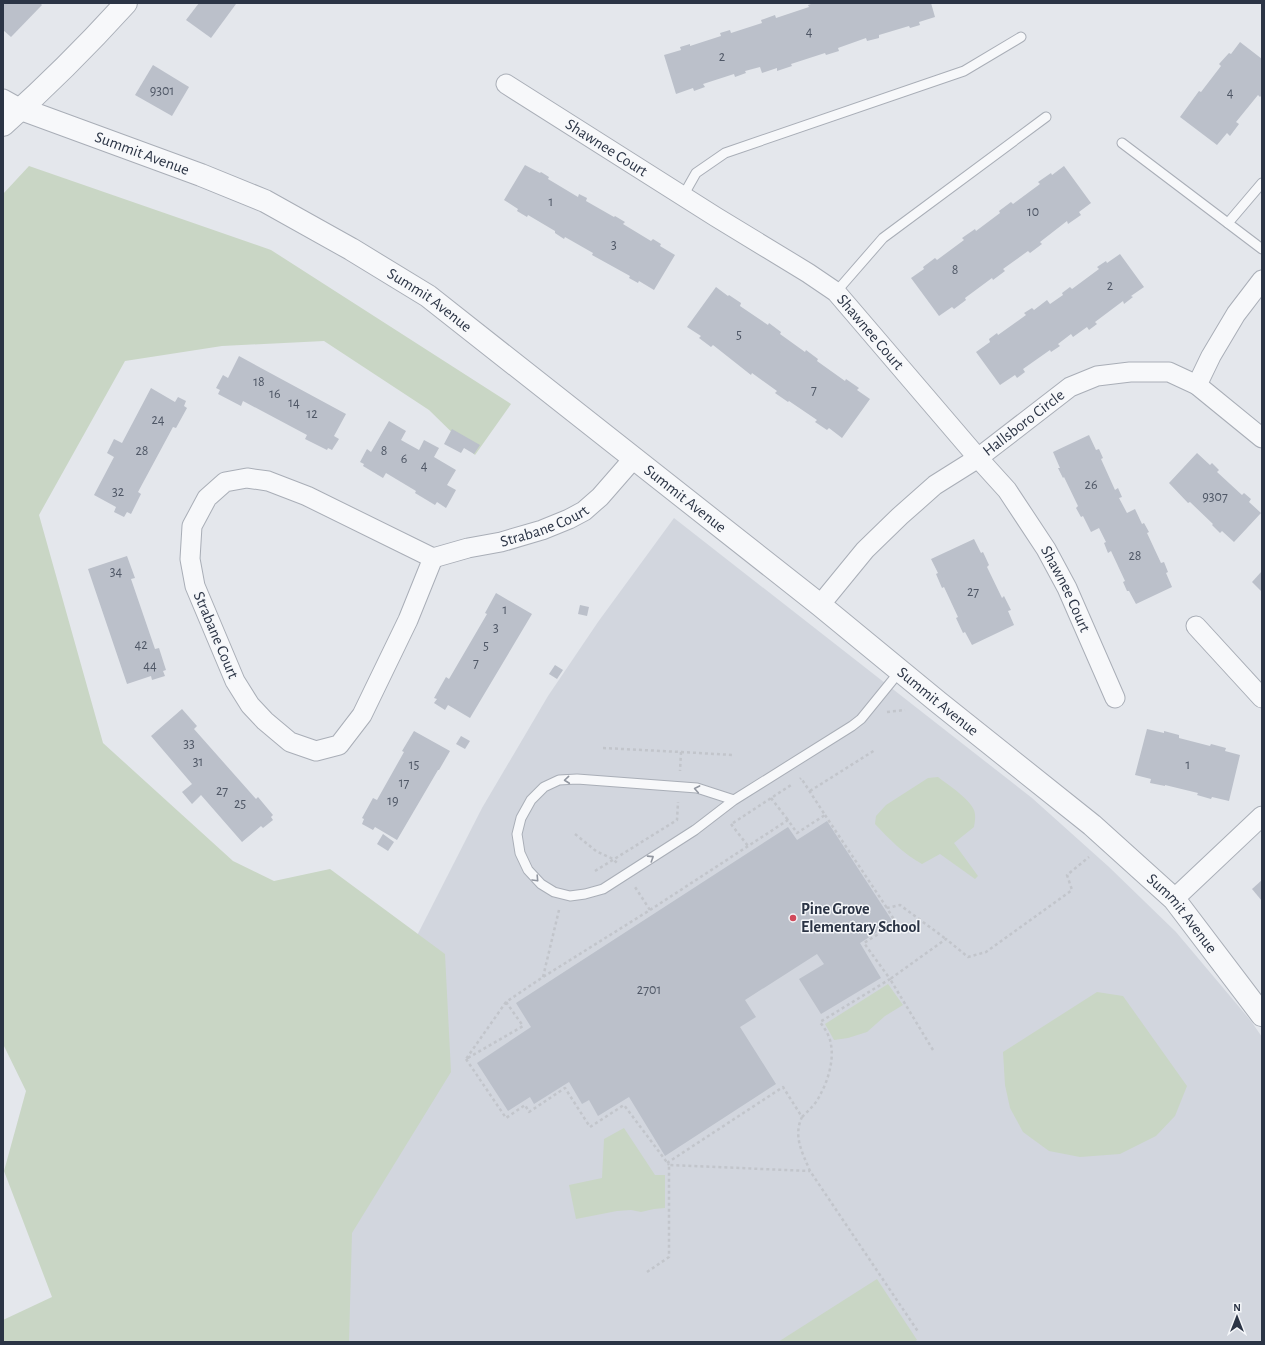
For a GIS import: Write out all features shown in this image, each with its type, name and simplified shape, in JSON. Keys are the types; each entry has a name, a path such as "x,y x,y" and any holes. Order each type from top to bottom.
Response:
{"street":[{"path":"3,124 12,104 50,83 91,42 126,3"},
{"name":"Shawnee Court","path":"506,84 836,292 1007,490 1046,549 1067,588 1115,698"},
{"name":"Summit Avenue","path":"12,104 201,175 265,201 351,248 428,296 820,605 1092,825 1174,899 1262,1015"},
{"path":"1197,385 1211,356 1236,314 1262,280"},
{"name":"Hallsboro Circle","path":"820,605 865,550 935,484 978,458 1070,387 1096,376 1130,372 1168,372 1197,385 1262,438"},
{"name":"Strabane Court","path":"433,558 408,620 362,716 340,745 316,751 290,742 265,721 250,705 235,682 195,586 190,559 192,526 207,498 225,482 246,478 268,481 307,496 433,558 536,532 584,511 600,497 634,458"},
{"path":"1196,626 1262,698"},
{"path":"1174,899 1262,816"}],"lane":[{"path":"683,196 696,172 725,153 964,71 1021,37"},
{"path":"836,292 883,238 1046,117"},
{"path":"1122,143 1262,249"},
{"path":"1228,223 1262,183"},
{"path":"734,800 697,788 577,779 559,780 544,787 531,800 521,818 518,834 520,853 528,870 541,884 554,892 570,896 603,889 695,830 734,800 852,726 861,719 900,671"}],"path":[{"path":"810,791 875,750"},
{"path":"681,752 733,755"},
{"path":"725,828 802,778 896,923 864,944 890,979 933,1050"},
{"path":"771,798 797,833 825,815"},
{"path":"466,1058 506,1002 788,820"},
{"path":"731,824 748,846"},
{"path":"575,834 596,851 613,859 626,875"},
{"path":"887,908 900,905 968,957 986,952 1072,890 1067,875 1089,857"},
{"path":"631,889 641,882"},
{"path":"634,886 650,910"},
{"path":"543,977 559,910 566,909"},
{"path":"918,1333 810,1171 797,1132 802,1117 814,1105 820,1095 828,1075 832,1056 831,1044 827,1033 820,1022 890,979 946,939"},
{"path":"466,1058 523,1026 506,1002"},
{"path":"466,1058 506,1118 525,1105 529,1112 565,1088 590,1127 624,1105 668,1164 669,1257 647,1272"},
{"path":"668,1164 783,1087 802,1117"},
{"path":"668,1164 810,1171"}],"shaded area":[{"name":"Pine Grove Elementary School","path":"674,518 1032,798 1109,867 1176,932 1251,1021 1262,1037 1262,1342 272,1342 402,965 482,808 548,696 598,622"}],"green space":[{"path":"29,166 271,250 511,404 475,455 429,410 324,341 222,346 125,361 39,515 103,743 233,861 274,881 330,869 445,954 451,1072 352,1233 349,1342 3,1342 3,1320 52,1297 4,1171 26,1091 3,1044 3,194"},
{"path":"938,777 963,796 974,810 974,827 954,843 978,876 975,879 940,854 922,864 897,846 875,824 876,816 886,805 928,778"},
{"path":"888,984 903,1005 885,1016 867,1032 848,1038 834,1040 825,1024"},
{"path":"1097,992 1123,996 1187,1086 1175,1116 1156,1136 1120,1154 1080,1157 1049,1151 1023,1132 1010,1108 1005,1085 1003,1052"},
{"path":"624,1128 655,1175 665,1175 665,1208 641,1212 631,1210 617,1211 576,1219 569,1185 602,1178 604,1139"},
{"path":"877,1279 917,1340 914,1342 778,1342"}],"building":[{"path":"3,3 40,3 42,5 11,37 3,30"},
{"path":"199,3 236,4 211,38 186,20"},
{"path":"814,3 931,3 935,17 919,22 920,25 910,28 909,26 879,35 879,38 867,41 866,38 838,48 839,51 826,55 825,53 791,64 792,66 777,71 777,68 762,73 760,67 745,71 746,73 735,77 734,74 703,84 705,87 694,91 693,88 676,94 664,55 681,50 680,47 690,44 690,46 721,36 720,33 730,30 731,33 762,23 761,20 775,15 776,18 809,7 808,5"},
{"path":"1240,42 1262,59 1262,95 1260,97 1258,95 1236,122 1239,124 1230,136 1227,133 1217,145 1180,117 1199,91 1201,92 1221,66 1219,64 1229,53 1231,54"},
{"path":"153,65 189,87 172,116 135,95"},
{"path":"525,165 540,173 541,172 549,177 548,179 578,197 579,194 587,198 586,201 625,222 623,224 651,241 653,239 661,244 660,246 675,255 654,290 639,281 638,283 629,278 630,276 592,255 593,253 565,237 564,239 555,233 555,231 528,215 527,217 517,211 518,209 504,200"},
{"path":"1064,166 1091,203 1079,212 1081,215 1068,224 1067,221 1040,242 1042,244 1030,253 1028,251 1003,269 1005,271 993,280 992,278 965,298 966,300 954,309 952,307 939,316 911,278 924,269 923,267 935,258 937,260 964,240 962,238 975,229 976,231 1000,213 999,211 1011,202 1013,204 1040,184 1038,182 1051,173 1052,175"},
{"path":"1120,254 1144,287 1131,296 1133,297 1124,304 1123,301 1095,322 1097,324 1089,330 1087,327 1073,337 1071,334 1058,344 1060,346 1051,352 1050,350 1023,369 1025,372 1017,378 1015,375 1000,385 976,352 990,342 989,339 997,333 998,335 1026,315 1024,313 1032,308 1034,310 1047,300 1050,304 1063,295 1062,293 1070,287 1072,289 1099,269 1097,267 1106,261 1107,263"},
{"path":"716,287 741,303 740,306 768,325 769,323 781,332 780,334 805,352 806,350 818,359 817,361 845,381 846,379 859,388 857,390 870,399 842,438 829,428 827,430 815,422 817,420 775,393 777,391 752,373 751,375 713,345 711,347 699,338 701,336 687,327"},
{"path":"239,356 346,414 334,436 339,439 332,450 328,448 327,450 305,439 307,435 243,401 241,406 218,394 220,390 216,388 223,375 228,378"},
{"path":"151,388 175,402 178,397 186,401 184,406 187,408 176,428 173,427 138,492 141,494 131,514 127,512 124,517 114,512 116,507 94,495 114,457 107,453 114,439 122,443"},
{"path":"389,421 406,431 401,440 419,450 424,440 439,448 434,457 456,470 447,485 456,490 446,508 437,502 435,505 415,493 416,491 386,473 383,478 363,466 364,464 360,462 367,449 371,452"},
{"path":"452,429 480,445 474,454 464,448 461,453 444,444"},
{"path":"1089,435 1096,450 1099,449 1103,458 1101,459 1115,490 1118,488 1122,497 1119,498 1127,513 1135,509 1142,524 1144,523 1149,532 1147,533 1161,563 1164,562 1168,572 1166,573 1172,587 1136,604 1129,591 1127,591 1123,582 1125,581 1111,551 1108,553 1104,543 1106,542 1099,528 1091,532 1083,516 1081,517 1076,508 1078,506 1058,468 1060,468 1053,452"},
{"path":"1197,453 1210,465 1212,463 1219,470 1217,472 1242,495 1244,493 1251,499 1249,502 1261,513 1234,542 1222,531 1220,533 1212,525 1213,524 1190,502 1188,503 1169,483"},
{"path":"974,539 981,553 983,552 989,565 987,567 1002,598 1004,596 1011,610 1008,611 1014,625 972,645 965,632 963,633 956,618 958,617 944,587 942,588 936,574 938,573 931,559"},
{"path":"127,556 135,578 131,579 155,649 159,648 166,670 163,671 165,676 152,680 151,676 127,684 88,569"},
{"path":"1262,571 1262,592 1252,582"},
{"path":"496,593 532,614 470,718 448,705 445,710 434,703 437,699 434,698 446,677 449,679 487,614 485,613"},
{"path":"580,605 589,607 587,616 578,614"},
{"path":"555,665 563,670 557,679 549,674"},
{"path":"182,709 197,726 194,729 256,799 258,797 273,815 271,817 273,820 263,828 261,826 242,842 201,795 192,804 182,792 192,784 151,736"},
{"path":"1147,729 1164,733 1164,731 1179,735 1179,738 1210,746 1211,744 1226,748 1225,751 1240,755 1229,801 1212,797 1211,799 1197,795 1198,793 1150,783 1151,779 1135,775"},
{"path":"414,731 450,751 397,840 375,827 373,830 362,824 364,819 362,818 373,798 377,800"},
{"path":"461,736 470,741 465,749 456,744"},
{"path":"827,821 893,922 860,943 881,978 821,1014 799,979 824,964 817,954 745,1000 756,1017 740,1027 776,1084 665,1156 629,1097 598,1116 589,1100 582,1104 569,1082 534,1104 530,1097 508,1111 477,1063 531,1027 516,1003 788,827 797,840"},
{"path":"383,834 394,842 388,851 377,844"},
{"path":"1262,880 1262,901 1252,889"}],"place":[{"name":"Pine Grove Elementary School","path":"793,918"}]}
